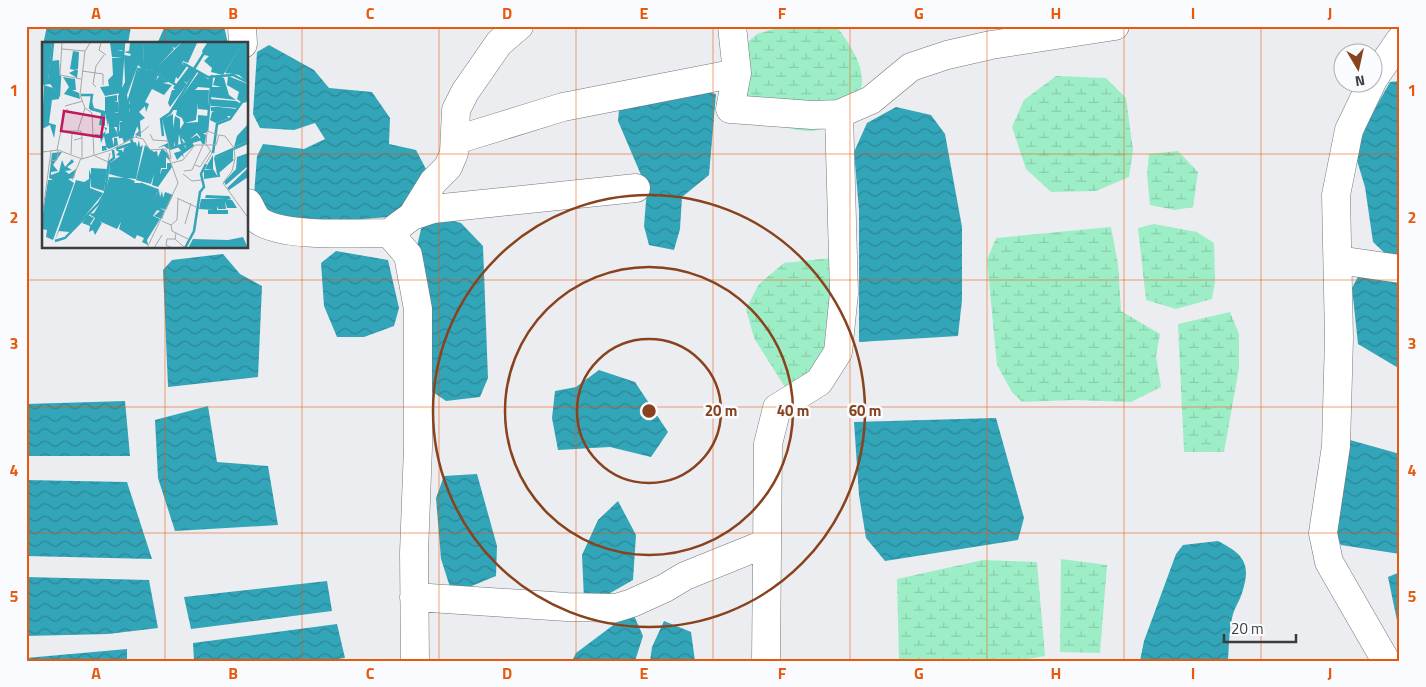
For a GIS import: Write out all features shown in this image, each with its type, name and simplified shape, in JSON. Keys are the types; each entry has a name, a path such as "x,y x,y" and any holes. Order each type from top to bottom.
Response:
{"street":[{"path":"242,26 243,42"},
{"path":"412,216 433,182 448,168 454,153 456,140 456,110 465,92 498,43 519,26"},
{"path":"732,26 737,72 730,109 812,115 839,114 871,100 911,68 947,55 1036,32 1115,26"},
{"path":"1384,63 1400,40"},
{"path":"456,140 564,107 737,72"},
{"path":"1367,92 1349,130 1336,195 1340,338 1336,446 1324,534 1329,562 1386,661"},
{"path":"766,661 768,444 778,408 819,382 838,352 844,293 839,114"},
{"path":"249,205 257,219 273,228 294,232 389,234 412,216 433,209 636,188"},
{"path":"389,234 408,255 418,309 414,597 415,661"},
{"path":"1338,260 1400,269"},
{"path":"414,597 567,607 616,608 665,588 685,576 767,543"}],"green space":[{"path":"783,26 838,28 858,62 862,83 860,94 854,105 844,116 824,128 815,131 791,129 736,108 734,54 757,34"},
{"path":"1056,76 1106,78 1126,98 1133,150 1129,177 1096,191 1051,192 1026,169 1012,127 1024,100"},
{"path":"1178,151 1198,172 1193,207 1175,210 1150,205 1147,174 1149,154"},
{"path":"1154,224 1197,232 1214,243 1215,282 1212,299 1176,309 1146,300 1138,228"},
{"path":"1111,227 1118,264 1121,311 1160,334 1156,356 1161,387 1131,402 1073,400 1022,402 1012,392 997,365 987,260 996,238"},
{"path":"831,258 835,298 829,368 788,392 754,338 746,309 759,284 784,263"},
{"path":"1230,312 1239,334 1239,368 1224,452 1184,452 1178,324"},
{"path":"1061,559 1107,565 1100,653 1060,652"},
{"path":"983,560 1037,562 1045,656 1017,661 899,661 897,579"}],"water":[{"path":"47,26 131,26 128,42 44,42"},
{"path":"165,26 224,26 228,42 158,42"},
{"path":"269,45 314,70 329,88 372,92 390,118 389,144 416,150 427,171 414,202 388,217 314,223 268,215 254,195 257,156 263,144 304,149 325,139 315,123 294,130 260,128 253,114 257,52"},
{"path":"1400,81 1400,263 1394,262 1373,242 1365,187 1355,154 1370,117 1390,82"},
{"path":"699,90 716,94 709,175 682,197 680,229 674,250 649,245 644,226 647,189 618,121 619,109"},
{"path":"896,107 931,115 945,134 962,227 962,300 958,336 859,342 859,210 854,152 867,123"},
{"path":"441,217 461,223 483,246 488,378 480,397 446,401 430,390 417,246 423,221"},
{"path":"336,251 388,260 399,308 394,326 364,337 337,337 324,306 321,263"},
{"path":"223,254 240,274 262,286 258,377 168,387 163,270 172,260"},
{"path":"1360,273 1400,281 1400,369 1358,344 1352,288"},
{"path":"599,370 635,382 668,432 651,457 610,447 558,450 552,418 555,391 576,387"},
{"path":"125,401 130,456 26,456 26,404"},
{"path":"208,406 217,462 268,466 278,525 175,531 158,478 155,420"},
{"path":"996,418 1024,518 1018,540 885,561 866,538 859,495 854,422"},
{"path":"1350,440 1400,454 1400,554 1341,545 1329,522 1342,455"},
{"path":"477,474 497,546 496,576 462,590 450,587 441,559 436,498 444,476"},
{"path":"26,480 127,482 152,559 26,556"},
{"path":"618,501 636,535 633,580 605,596 584,599 582,555 598,520"},
{"path":"1218,541 1239,555 1243,561 1246,574 1245,583 1232,620 1228,661 1140,661 1144,641 1176,554 1183,545"},
{"path":"1400,572 1400,635 1388,577"},
{"path":"26,577 149,580 158,628 108,634 26,636"},
{"path":"327,581 332,611 191,629 184,597"},
{"path":"632,611 643,636 635,661 572,661 576,653"},
{"path":"664,621 691,632 695,661 650,661 652,647"},
{"path":"337,624 345,658 324,661 194,661 193,643"},
{"path":"127,649 127,661 26,661 26,658"}]}
